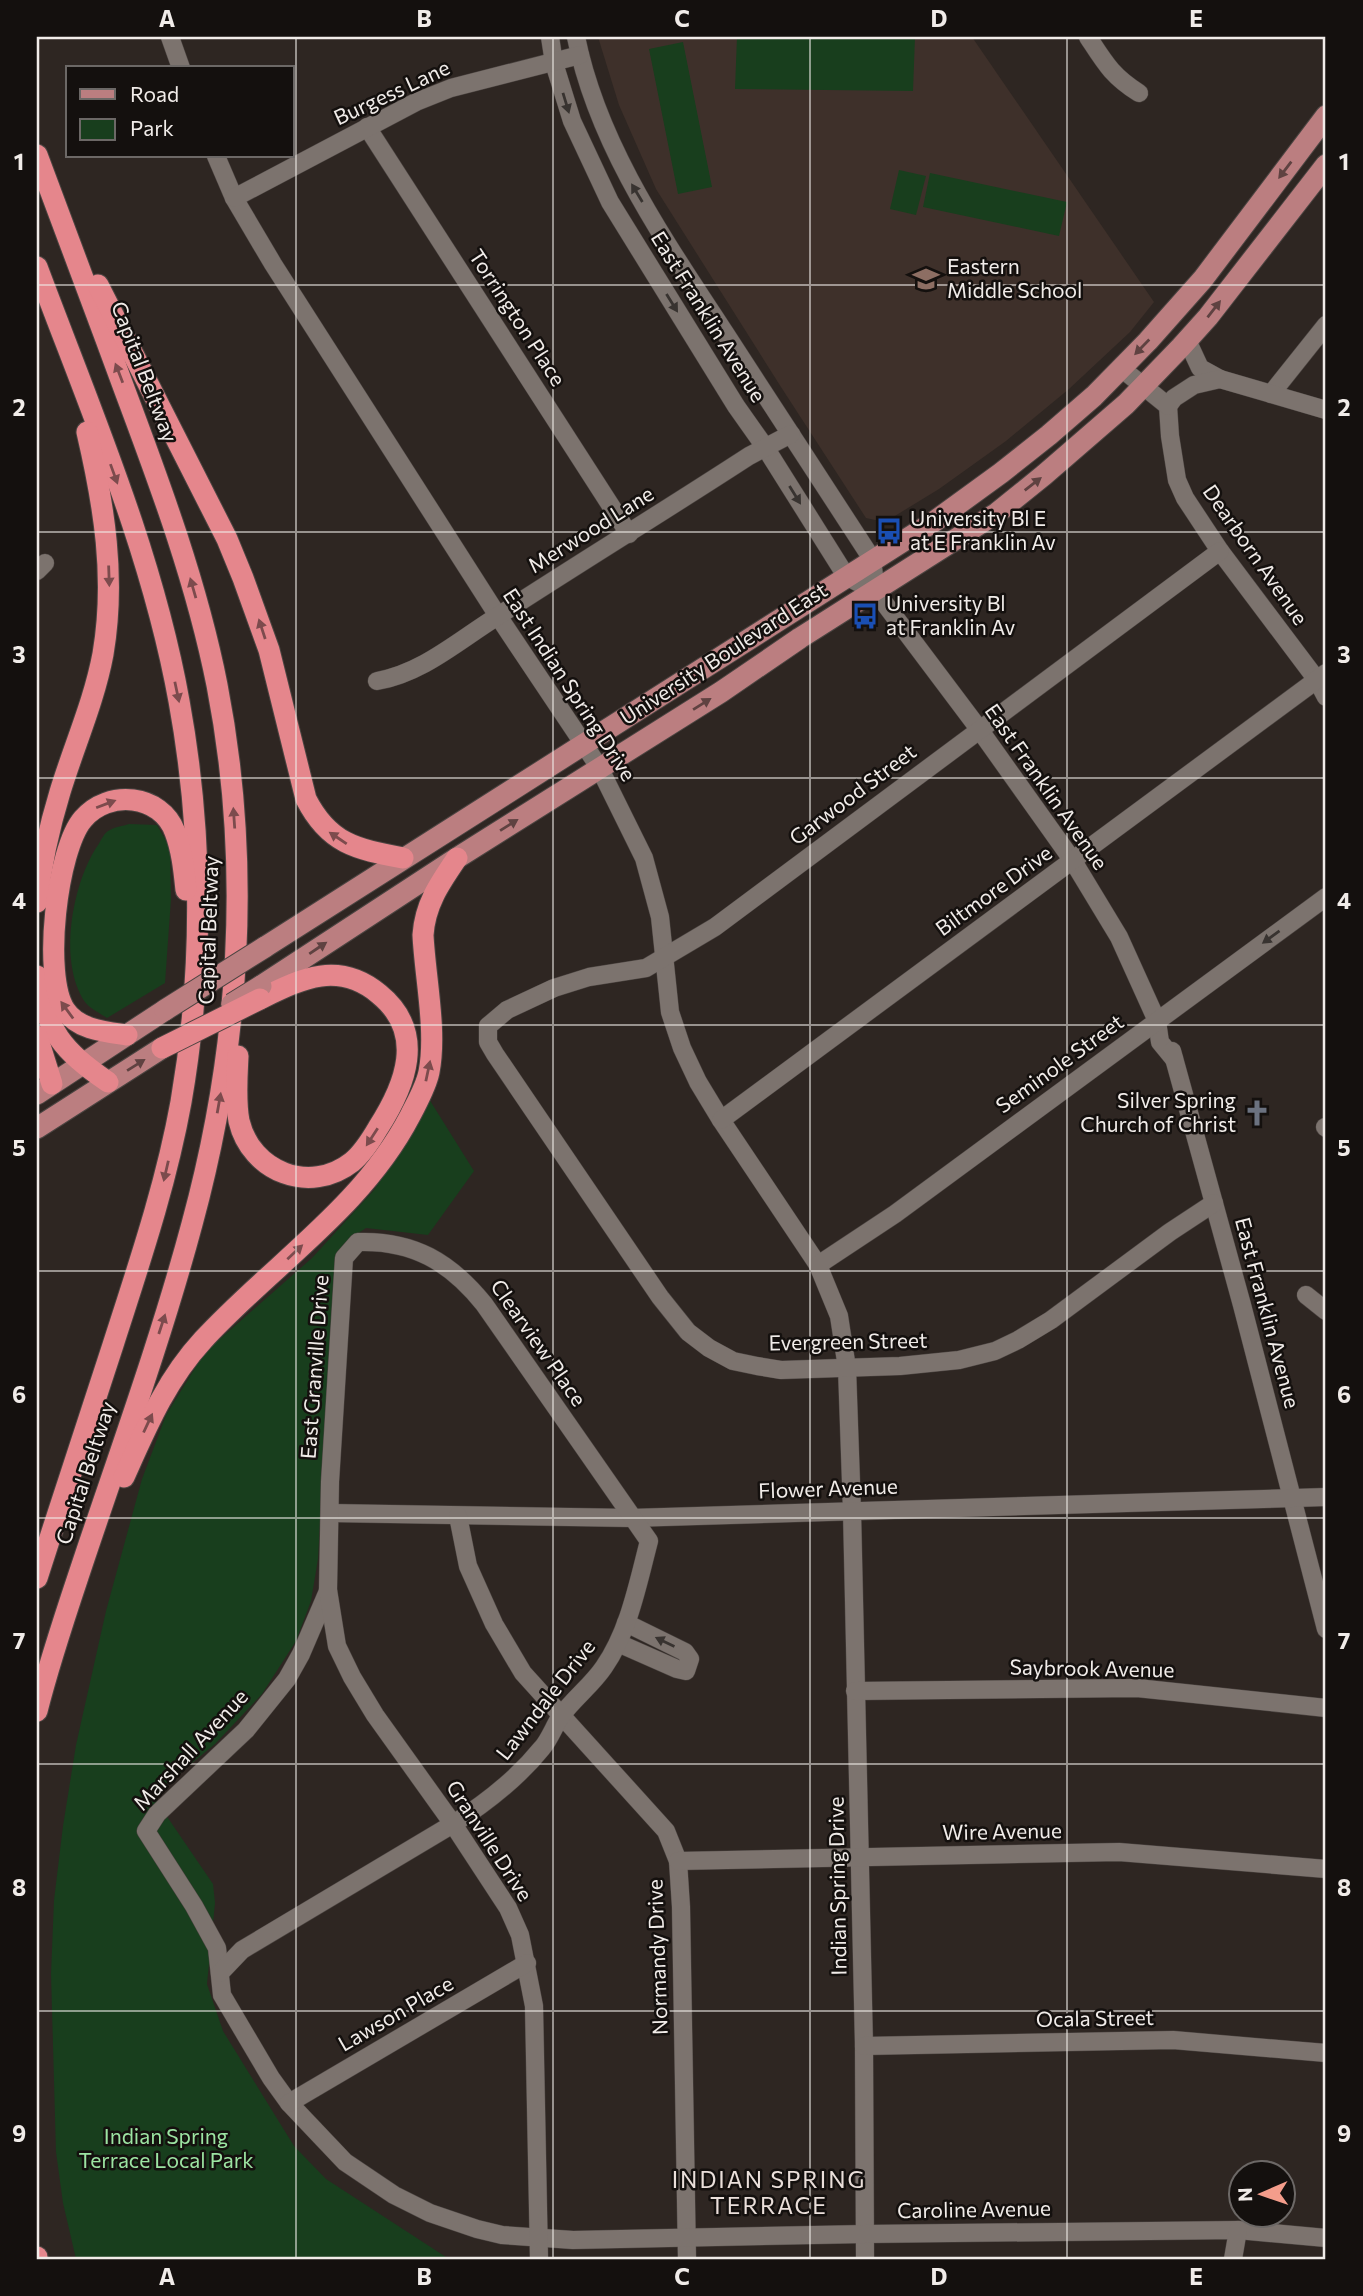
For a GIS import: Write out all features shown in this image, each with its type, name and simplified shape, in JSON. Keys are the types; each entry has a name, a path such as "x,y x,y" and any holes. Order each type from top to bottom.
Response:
{"highway":[{"name":"Capital Beltway","path":"37,155 160,486 202,620 228,750 238,886 235,976 227,1062 193,1221 170,1299 63,1621 37,1711"},
{"path":"54,202 208,502 243,578 269,650 299,776 306,799 316,818 346,844 403,858"},
{"name":"Capital Beltway","path":"37,267 114,473 152,587 179,699 195,814 198,889 194,983 183,1087 165,1177 37,1578"},
{"path":"37,902 53,816 93,695 103,654 109,588 101,494 65,341"},
{"path":"127,1035 94,1030 76,1021 65,1011 55,983 55,926 63,868 71,841 82,820 96,807 112,800 130,799 148,803 164,814 175,831 185,885 194,983"},
{"path":"63,1621 124,1476 168,1385 203,1340 363,1185 398,1137 420,1097 429,1074 431,1054 424,919 435,891 457,858"},
{"path":"163,1048 261,993 318,975 338,976 368,985 395,1011 404,1030 408,1051 407,1070 401,1088 366,1147 354,1161 342,1169 310,1178 294,1177 263,1162 251,1149 239,1120 237,1102 239,981 238,886"},
{"path":"37,976 41,1001 53,1030 64,1046 83,1064 108,1082"},
{"path":"37,1036 44,1089"}],"main road":[{"name":"University Boulevard East","path":"44,1089 935,520 1001,473 1076,412 1121,368 1203,279 1326,116"},
{"name":"University Boulevard East","path":"261,993 457,858 721,692 800,638 997,513 1044,475 1142,387 1187,340 1326,165"},
{"path":"37,1128 163,1048"}],"street":[{"path":"170,37 180,66"},
{"name":"East Franklin Avenue","path":"550,37 554,63 572,121 610,202 736,406 846,576 876,592 979,729 1073,861 1119,937 1157,1021 1160,1042 1174,1059 1326,1629"},
{"name":"East Franklin Avenue","path":"576,37 597,109 629,180 872,559 876,592"},
{"path":"1088,37 1111,72 1139,93"},
{"name":"Burgess Lane","path":"234,198 416,102 451,88 580,55"},
{"name":"Torrington Place","path":"367,127 629,534"},
{"name":"East Indian Spring Drive","path":"217,158 234,198 273,264 498,616 599,767 644,858 660,917 670,1012 682,1048 698,1082 721,1120 818,1265 839,1316 847,1368 852,1511"},
{"path":"1271,394 1326,325"},
{"path":"1187,340 1200,368 1220,379 1326,410"},
{"path":"1121,368 1168,406 1174,398 1194,384 1220,379"},
{"name":"Dearborn Avenue","path":"1168,406 1178,480 1185,498 1220,551 1321,676 1326,697"},
{"name":"Merwood Lane","path":"377,681 396,677 426,663 765,447 791,435"},
{"name":"Garwood Street","path":"488,1026 507,1010 554,988 589,978 646,968 715,927 1220,551"},
{"name":"Biltmore Drive","path":"721,1120 1321,676"},
{"name":"Seminole Street","path":"818,1265 895,1214 1326,897"},
{"name":"Evergreen Street","path":"488,1026 488,1042 495,1054 660,1297 688,1332 733,1361 781,1370 847,1368 959,1360 995,1352 1051,1320 1214,1203"},
{"name":"East Granville Drive","path":"330,1513 344,1258 358,1242 372,1242"},
{"name":"Clearview Place","path":"372,1242 396,1243 420,1252 452,1270 465,1281 484,1304 631,1518"},
{"path":"1306,1295 1326,1311"},
{"name":"Flower Avenue","path":"330,1513 631,1518 1326,1497"},
{"name":"Indian Spring Drive","path":"852,1511 865,2259"},
{"name":"Granville Drive","path":"330,1513 328,1590 337,1646 375,1715 453,1824 508,1908 520,1935 534,2006 539,2259"},
{"name":"Normandy Drive","path":"458,1516 468,1566 495,1624 523,1673 666,1831 678,1861 687,2259"},
{"name":"Lawndale Drive","path":"220,1973 242,1950 487,1802 544,1746 561,1716 603,1668 626,1623 649,1541 631,1518"},
{"name":"Marshall Avenue","path":"146,1831 157,1814 246,1730 286,1679 301,1654 328,1590"},
{"path":"618,1643 686,1671 690,1660 685,1651 626,1623"},
{"name":"Saybrook Avenue","path":"855,1691 1137,1688 1326,1708"},
{"name":"Caroline Avenue","path":"146,1831 217,1948 222,1995 271,2078 289,2103 345,2162 394,2195 430,2213 502,2235 573,2240 1238,2230 1326,2238"},
{"name":"Wire Avenue","path":"678,1861 1119,1852 1326,1869"},
{"name":"Lawson Place","path":"289,2103 527,1963"},
{"name":"Ocala Street","path":"863,2046 1173,2040 1326,2053"},
{"path":"1233,2259 1238,2230"}],"shaded area":[{"name":"Eastern Middle School","path":"598,37 972,37 1154,302 1130,332 1069,389 1006,441 939,489 885,522 866,518 656,189 619,105"}],"green space":[{"path":"737,37 915,37 913,91 735,89"},
{"path":"683,42 712,187 678,194 649,49"},
{"path":"899,170 926,176 916,215 890,209"},
{"path":"930,173 1067,202 1059,236 923,207"},
{"path":"129,824 157,825 170,848 171,899 165,983 107,1018 85,1002 77,985 70,946 71,924 80,882 96,848 108,831"},
{"name":"Indian Spring Terrace Local Park","path":"429,1099 474,1171 428,1235 366,1228 350,1239 327,1393 318,1559 311,1601 296,1641 262,1694 215,1744 163,1787 155,1799 213,1884 215,1903 207,1984 223,2031 294,2146 326,2179 449,2259 76,2259 63,2203 56,2152 51,1974 54,1900 76,1745 106,1611 142,1479 166,1415 205,1352 312,1258 374,1190 414,1130"}],"place":[{"name":"Eastern Middle School","path":"926,279"},
{"name":"University Bl E at E Franklin Av","path":"889,531"},
{"name":"University Bl at Franklin Av","path":"865,616"},
{"name":"Silver Spring Church of Christ","path":"1257,1113"}],"district":[{"name":"INDIAN SPRING TERRACE","path":"769,2193"}]}
